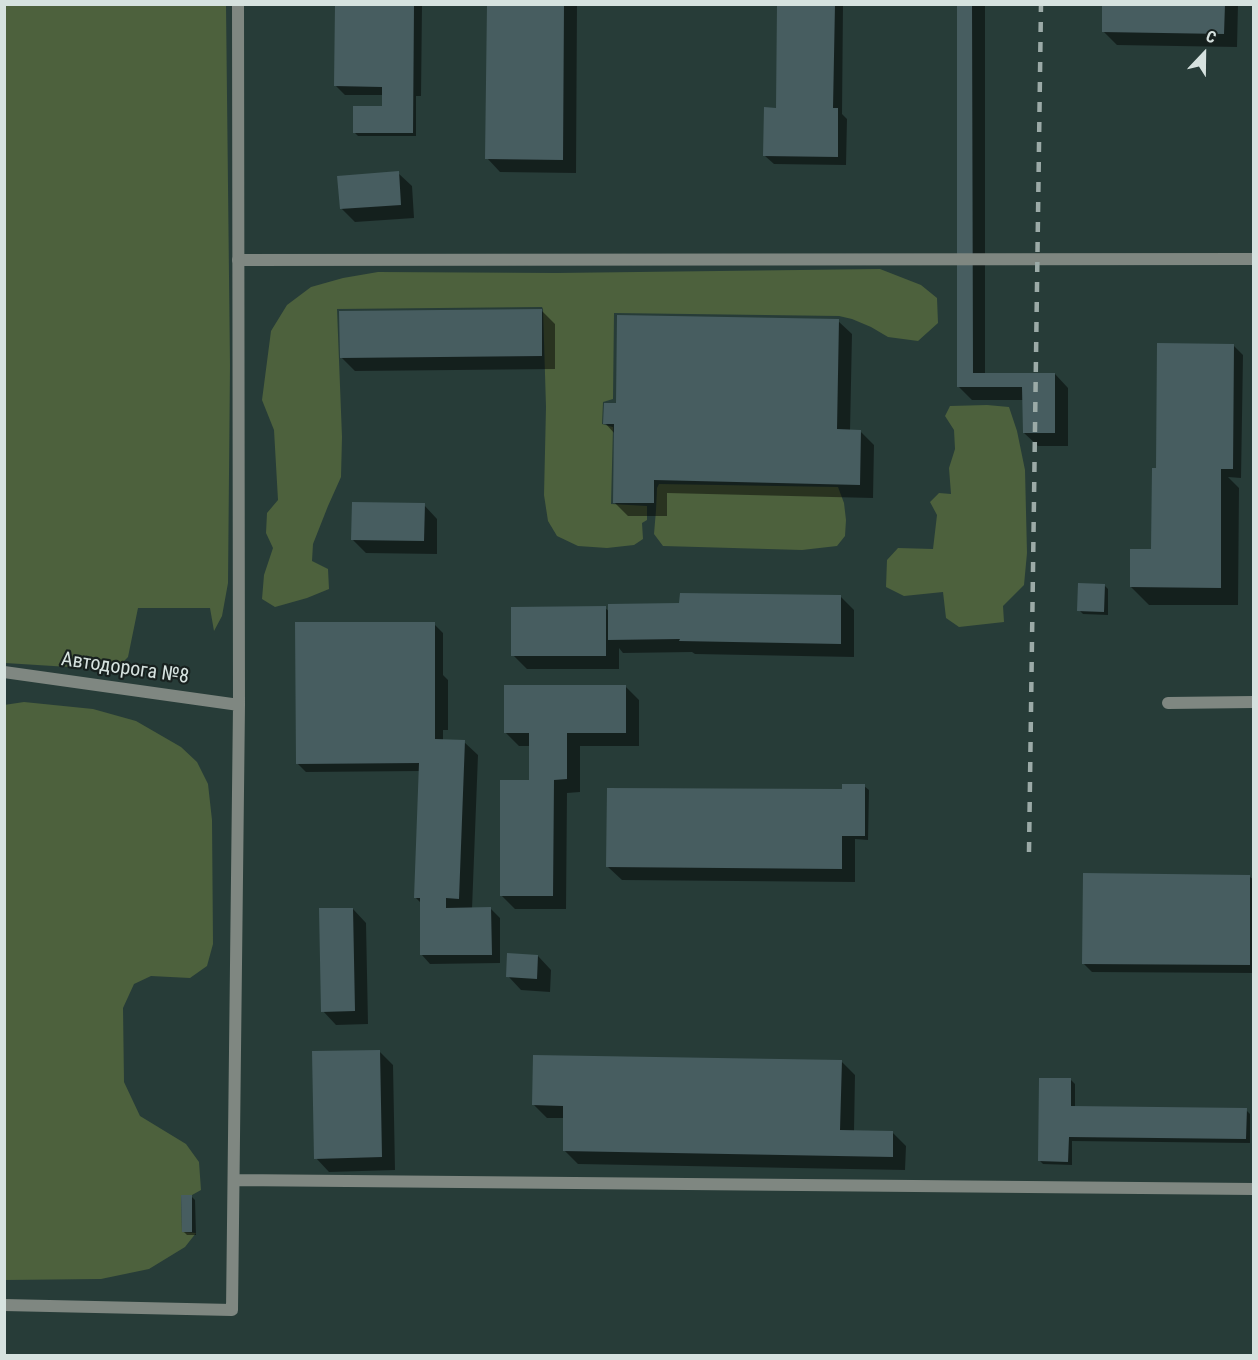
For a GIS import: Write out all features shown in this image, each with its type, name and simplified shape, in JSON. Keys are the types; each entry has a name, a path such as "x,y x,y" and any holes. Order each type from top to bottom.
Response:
{"street":[{"path":"4,1305 232,1311 239,705 238,4"},
{"path":"238,260 1254,259"},
{"name":"Автодорога №8","path":"4,672 239,705"},
{"path":"1168,703 1254,702"},
{"path":"234,1179 1254,1189"}],"green space":[{"path":"4,5 226,5 230,366 228,583 222,616 214,631 210,608 138,608 128,657 118,667 101,669 5,663"},
{"path":"880,269 921,285 937,298 938,323 918,341 888,337 871,327 839,316 614,313 613,399 603,402 602,424 613,427 611,504 647,506 647,520 642,523 643,539 634,545 607,548 578,546 557,536 548,521 544,495 546,407 542,307 337,309 342,437 341,477 313,544 312,561 328,569 329,589 275,607 262,599 264,575 273,548 266,533 267,513 278,500 274,430 262,400 271,331 287,305 311,287 378,272 556,273"},
{"path":"950,406 1009,407 1017,431 1025,470 1027,553 1024,585 1003,606 1004,622 959,627 946,618 943,592 904,596 886,587 887,560 898,548 933,549 937,515 930,502 939,493 951,494 949,468 955,449 954,430 945,416"},
{"path":"659,484 838,487 844,503 845,536 837,546 802,550 663,546 654,534"},
{"path":"24,702 93,709 136,721 181,747 197,762 208,784 212,820 213,944 207,966 190,978 151,976 134,984 123,1008 124,1082 140,1116 186,1144 199,1162 201,1190 192,1195 181,1195 182,1232 196,1233 185,1247 149,1269 101,1279 5,1280 4,705"}],"building":[{"path":"487,4 564,4 563,160 485,159"},
{"path":"777,4 835,4 833,108 838,108 838,157 763,156 764,107 776,108"},
{"path":"957,4 972,4 973,373 1055,373 1055,433 1023,433 1022,387 957,387"},
{"path":"1102,4 1225,4 1224,34 1102,32"},
{"path":"335,5 414,5 413,133 353,133 353,106 382,106 382,87 334,86"},
{"path":"399,171 401,205 340,209 337,176"},
{"path":"542,309 542,356 340,358 339,311"},
{"path":"617,315 839,319 837,429 861,430 860,485 654,480 654,503 613,503 614,424 603,424 604,403 616,403"},
{"path":"1157,343 1234,344 1233,469 1221,469 1221,588 1130,587 1130,549 1151,549 1152,468 1156,468"},
{"path":"352,502 425,503 424,541 351,540"},
{"path":"1078,583 1105,584 1104,612 1077,611"},
{"path":"680,593 841,595 841,644 679,641 680,639 608,640 608,604 679,603"},
{"path":"606,606 606,656 511,656 511,607"},
{"path":"295,622 435,622 435,739 465,740 459,899 446,898 446,908 491,907 492,955 420,955 420,898 414,898 419,763 296,764"},
{"path":"504,685 626,685 626,733 567,733 567,779 554,780 553,896 500,896 500,780 529,780 529,733 504,733"},
{"path":"842,784 865,784 865,836 842,836 842,869 606,867 607,788 842,789"},
{"path":"1083,873 1250,875 1250,965 1082,964"},
{"path":"319,908 353,908 355,1011 321,1012"},
{"path":"507,953 538,955 537,979 506,977"},
{"path":"380,1050 382,1157 314,1159 312,1051"},
{"path":"533,1055 842,1060 840,1130 893,1131 893,1157 563,1151 563,1106 532,1105"},
{"path":"1039,1078 1071,1078 1071,1106 1247,1108 1246,1139 1069,1137 1068,1162 1038,1161"},
{"path":"181,1195 192,1195 192,1232 182,1232"}],"railway":[{"path":"1029,852 1041,4"}]}
